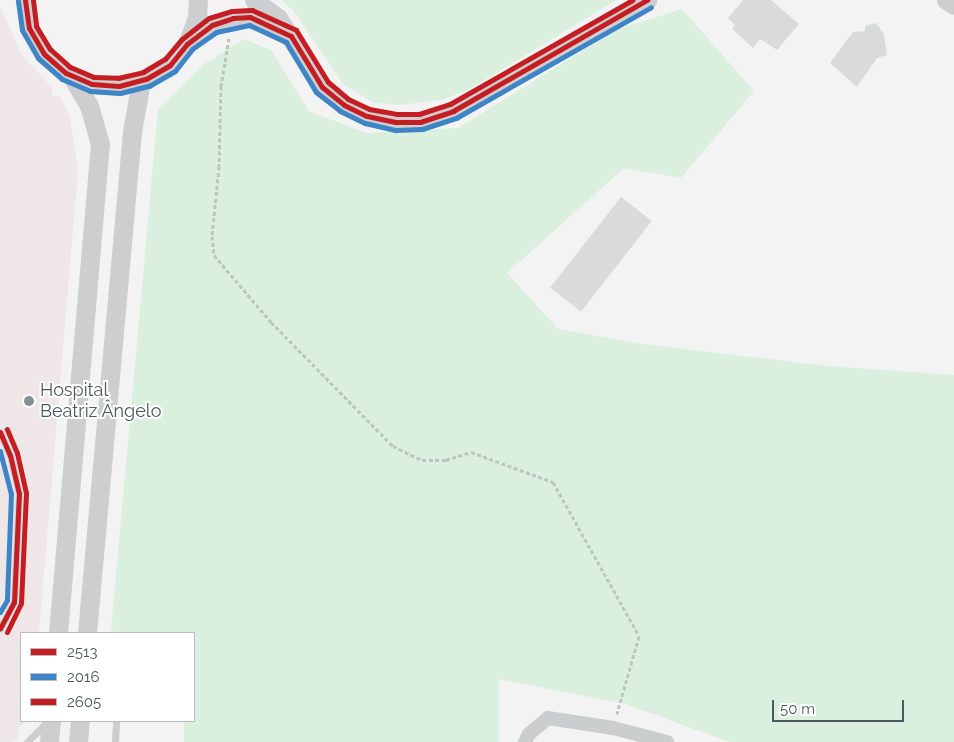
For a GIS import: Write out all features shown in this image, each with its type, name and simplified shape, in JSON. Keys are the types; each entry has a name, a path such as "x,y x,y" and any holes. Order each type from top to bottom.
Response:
{"main road":[{"path":"25,0 29,28 44,54 72,76 92,84 110,86 141,81 170,65 187,44 212,25 233,18 250,17 291,36"},
{"path":"187,44 198,18 198,0"},
{"path":"254,0 278,18 322,87 344,105 366,116 396,122 420,122 453,111 647,0"},
{"path":"946,0 954,5"},
{"path":"58,632 100,144 89,106 72,76"},
{"path":"87,632 132,132 141,81"},
{"path":"49,722 49,742"},
{"path":"78,742 80,722"}],"street":[{"path":"527,738 548,718 614,728 667,742"}],"lane":[{"path":"0,432 10,455 19,493 14,602 0,628"},
{"path":"26,742 48,722"},
{"path":"115,742 116,722"}],"path":[{"path":"233,18 221,86 219,166 212,236 214,255 271,322 393,446 422,460 446,460 471,452 552,482 639,636 614,728"}],"shaded area":[{"name":"Hospital Beatriz Ângelo","path":"0,6 22,56 52,87 52,96 60,96 70,117 78,170 39,632 20,632 20,722 24,722 19,727 17,739 10,742 0,742"}],"green space":[{"path":"281,0 617,0 468,90 441,100 400,105 374,103 343,84 293,10"},
{"path":"682,9 754,91 681,178 624,168 507,273 558,329 643,344 828,366 954,375 954,742 729,742 626,704 499,679 499,742 184,742 184,722 195,722 195,632 114,632 111,630 158,109 203,65 243,39 271,50 309,111 366,133 458,128 618,29"}],"building":[{"path":"743,0 771,0 799,24 777,50 760,39 753,48 732,29 735,25 728,18"},
{"path":"876,23 884,34 887,55 877,58 857,87 830,63 853,32 865,31 865,26"},
{"path":"621,197 652,221 581,312 550,288"}],"transit line":[{"name":"2513","path":"25,0 29,28 44,54 66,73 92,84 119,86 146,79 170,65 187,44 212,25 233,18 250,17 291,36 322,87 344,105 367,116 396,122 420,122 453,111 647,0"},
{"name":"2605","path":"33,0 36,26 50,49 70,67 94,77 118,78 143,72 165,59 182,39 209,18 232,11 252,10 296,30 328,82 348,99 369,109 397,114 419,114 450,104 632,0"},
{"name":"2016","path":"18,1 22,30 38,58 62,79 90,91 120,93 149,86 175,71 192,49 216,32 249,25 286,42 316,92 340,111 365,123 396,130 422,129 456,118 651,7"},
{"name":"2605","path":"7,429 17,453 26,493 21,603 7,632"},
{"name":"2513","path":"0,432 10,455 19,493 14,602 0,628"},
{"name":"2016","path":"0,451 11,494 7,600 0,612"}],"place":[{"name":"Hospital Beatriz Ângelo","path":"29,401"}]}
